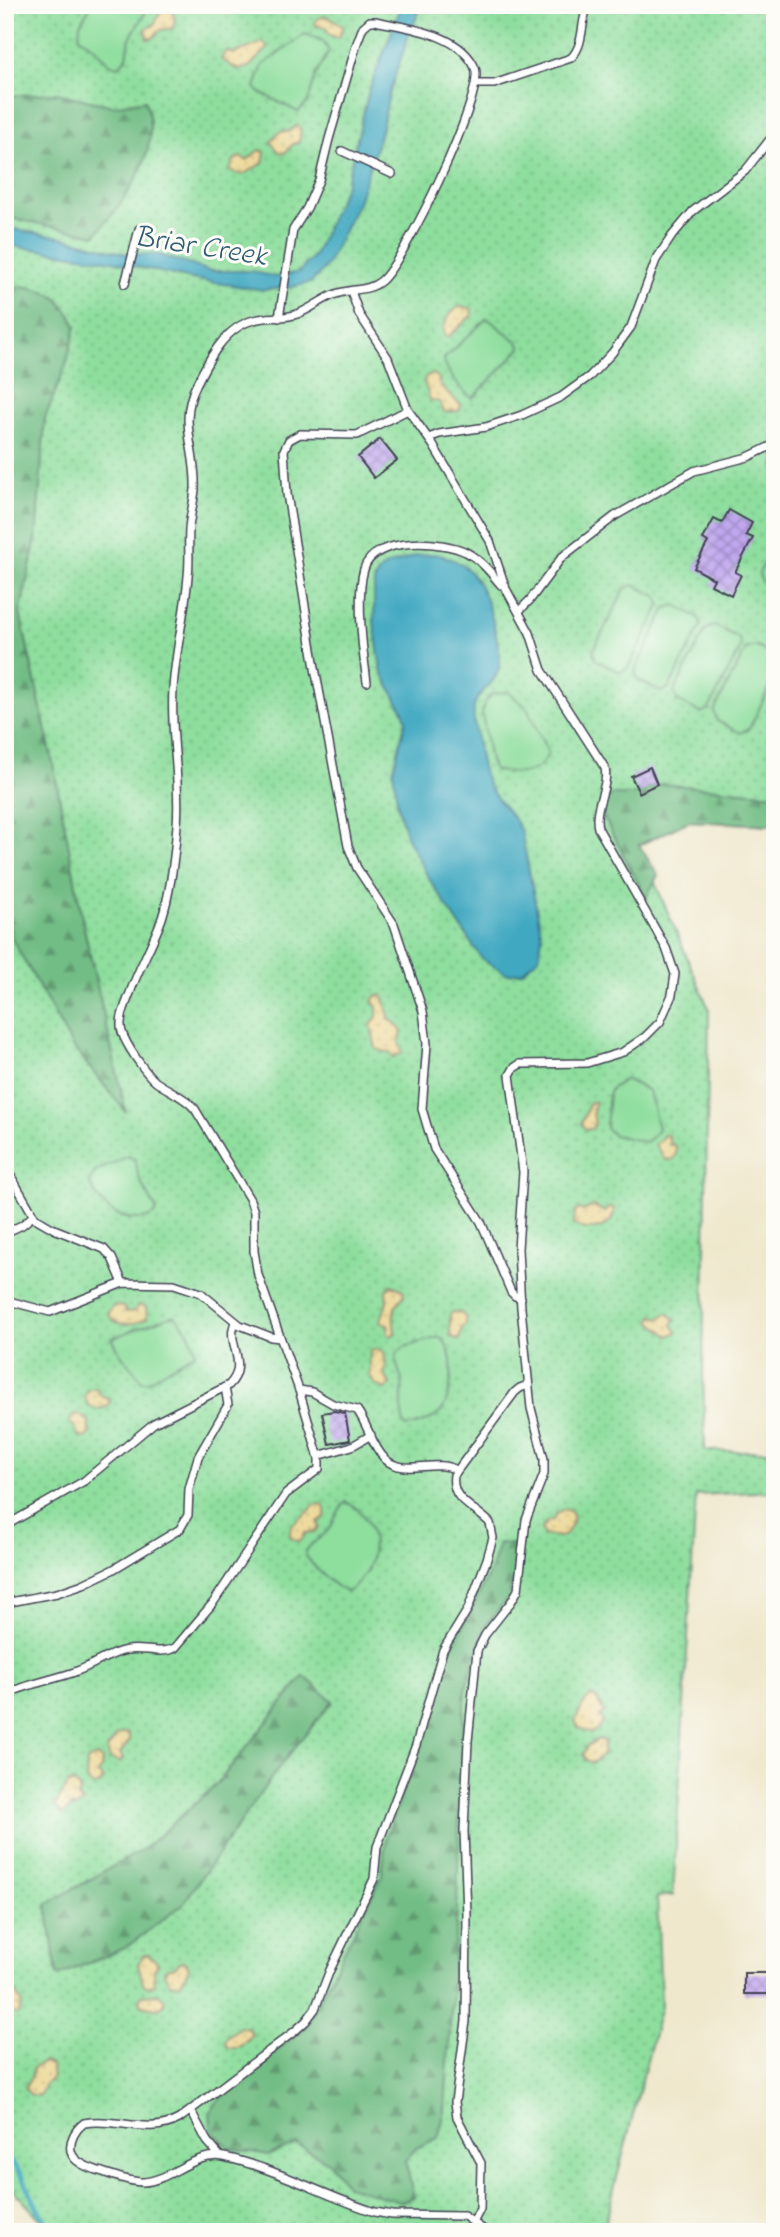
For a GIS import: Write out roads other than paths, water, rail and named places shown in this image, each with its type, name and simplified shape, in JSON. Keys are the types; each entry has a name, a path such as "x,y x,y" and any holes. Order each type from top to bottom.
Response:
{"lane":[{"path":"476,84 494,84 571,58 579,48 588,5"},
{"path":"5,1695 69,1674 121,1651 139,1648 167,1651 177,1646 213,1602 286,1493 318,1471 318,1456 299,1390 258,1275 254,1251 254,1212 250,1200 195,1109 188,1101 148,1074 124,1036 121,1025 132,987 165,908 176,831 178,809 173,689 188,579 189,530 195,489 186,425 187,410 202,372 227,336 250,321 279,318 301,313 338,293 376,284 384,278 440,180 476,84 476,70 457,47 447,40 379,22 366,24 357,43 328,139 319,180 292,234 279,318"},
{"path":"429,438 439,434 486,428 504,422 553,402 590,376 612,353 631,327 656,260 672,236 693,211 744,171 775,133"},
{"path":"342,151 392,174"},
{"path":"125,284 139,229"},
{"path":"351,291 359,314 388,358 408,410 429,438 490,541 505,585 530,633 547,677 604,768 605,782 596,818 598,828 666,948 676,980 666,1013 660,1022 645,1037 623,1052 587,1063 523,1063 512,1070 510,1080 523,1172 518,1249 528,1385 534,1423 544,1459 544,1474 526,1520 517,1590 477,1651 468,1741 464,1831 467,2003 455,2108 481,2163 480,2209 474,2221"},
{"path":"408,410 357,435 305,433 292,438 284,450 287,494 315,668 348,846 357,868 394,925 424,1018 427,1051 422,1101 425,1122 439,1161 481,1222 513,1294 521,1298"},
{"path":"519,611 562,557 615,516 694,471 740,460 775,444"},
{"path":"367,682 362,630 363,580 365,567 373,557 404,543 447,545 473,556 501,585 505,585"},
{"path":"5,1166 33,1216 45,1225 104,1249 112,1258 123,1283"},
{"path":"5,1233 33,1216"},
{"path":"5,1300 53,1312 123,1283 162,1283 189,1287 207,1297 235,1323 280,1338"},
{"path":"5,1527 84,1481 154,1423 234,1380 238,1357 232,1328 235,1323"},
{"path":"487,2232 464,2216 384,2214 220,2156 140,2182 86,2166 72,2152 75,2134 84,2123 162,2127 191,2111 310,2017 374,1879 379,1842 416,1745 443,1650 470,1603 493,1538 490,1523 467,1506 456,1493 453,1478 456,1470 515,1392 528,1385"},
{"path":"5,1604 57,1593 83,1584 112,1570 180,1528 188,1515 189,1489 198,1458 226,1411 229,1401 225,1387"},
{"path":"299,1390 308,1390 333,1404 357,1410 382,1456 396,1465 444,1465 456,1470"},
{"path":"318,1456 352,1446 370,1435"},
{"path":"191,2111 204,2137 220,2156"}],"water":[{"path":"402,5 422,5 408,37 389,95 380,135 358,202 327,265 312,282 263,290 191,279 108,260 5,245 5,228 61,237 123,253 160,255 210,271 250,271 276,277 299,272 314,256 346,184 369,90"},
{"path":"433,554 458,562 475,578 486,600 496,636 499,668 495,678 475,703 474,716 480,760 486,779 522,835 542,937 539,957 522,972 507,974 482,959 431,882 407,838 398,807 393,771 406,720 381,671 374,622 374,581 380,570 388,565 418,555"}],"waterway":[{"path":"5,2156 20,2174 41,2214 55,2232"}],"water label":[{"name":"Briar Creek","path":"200,248"}]}
